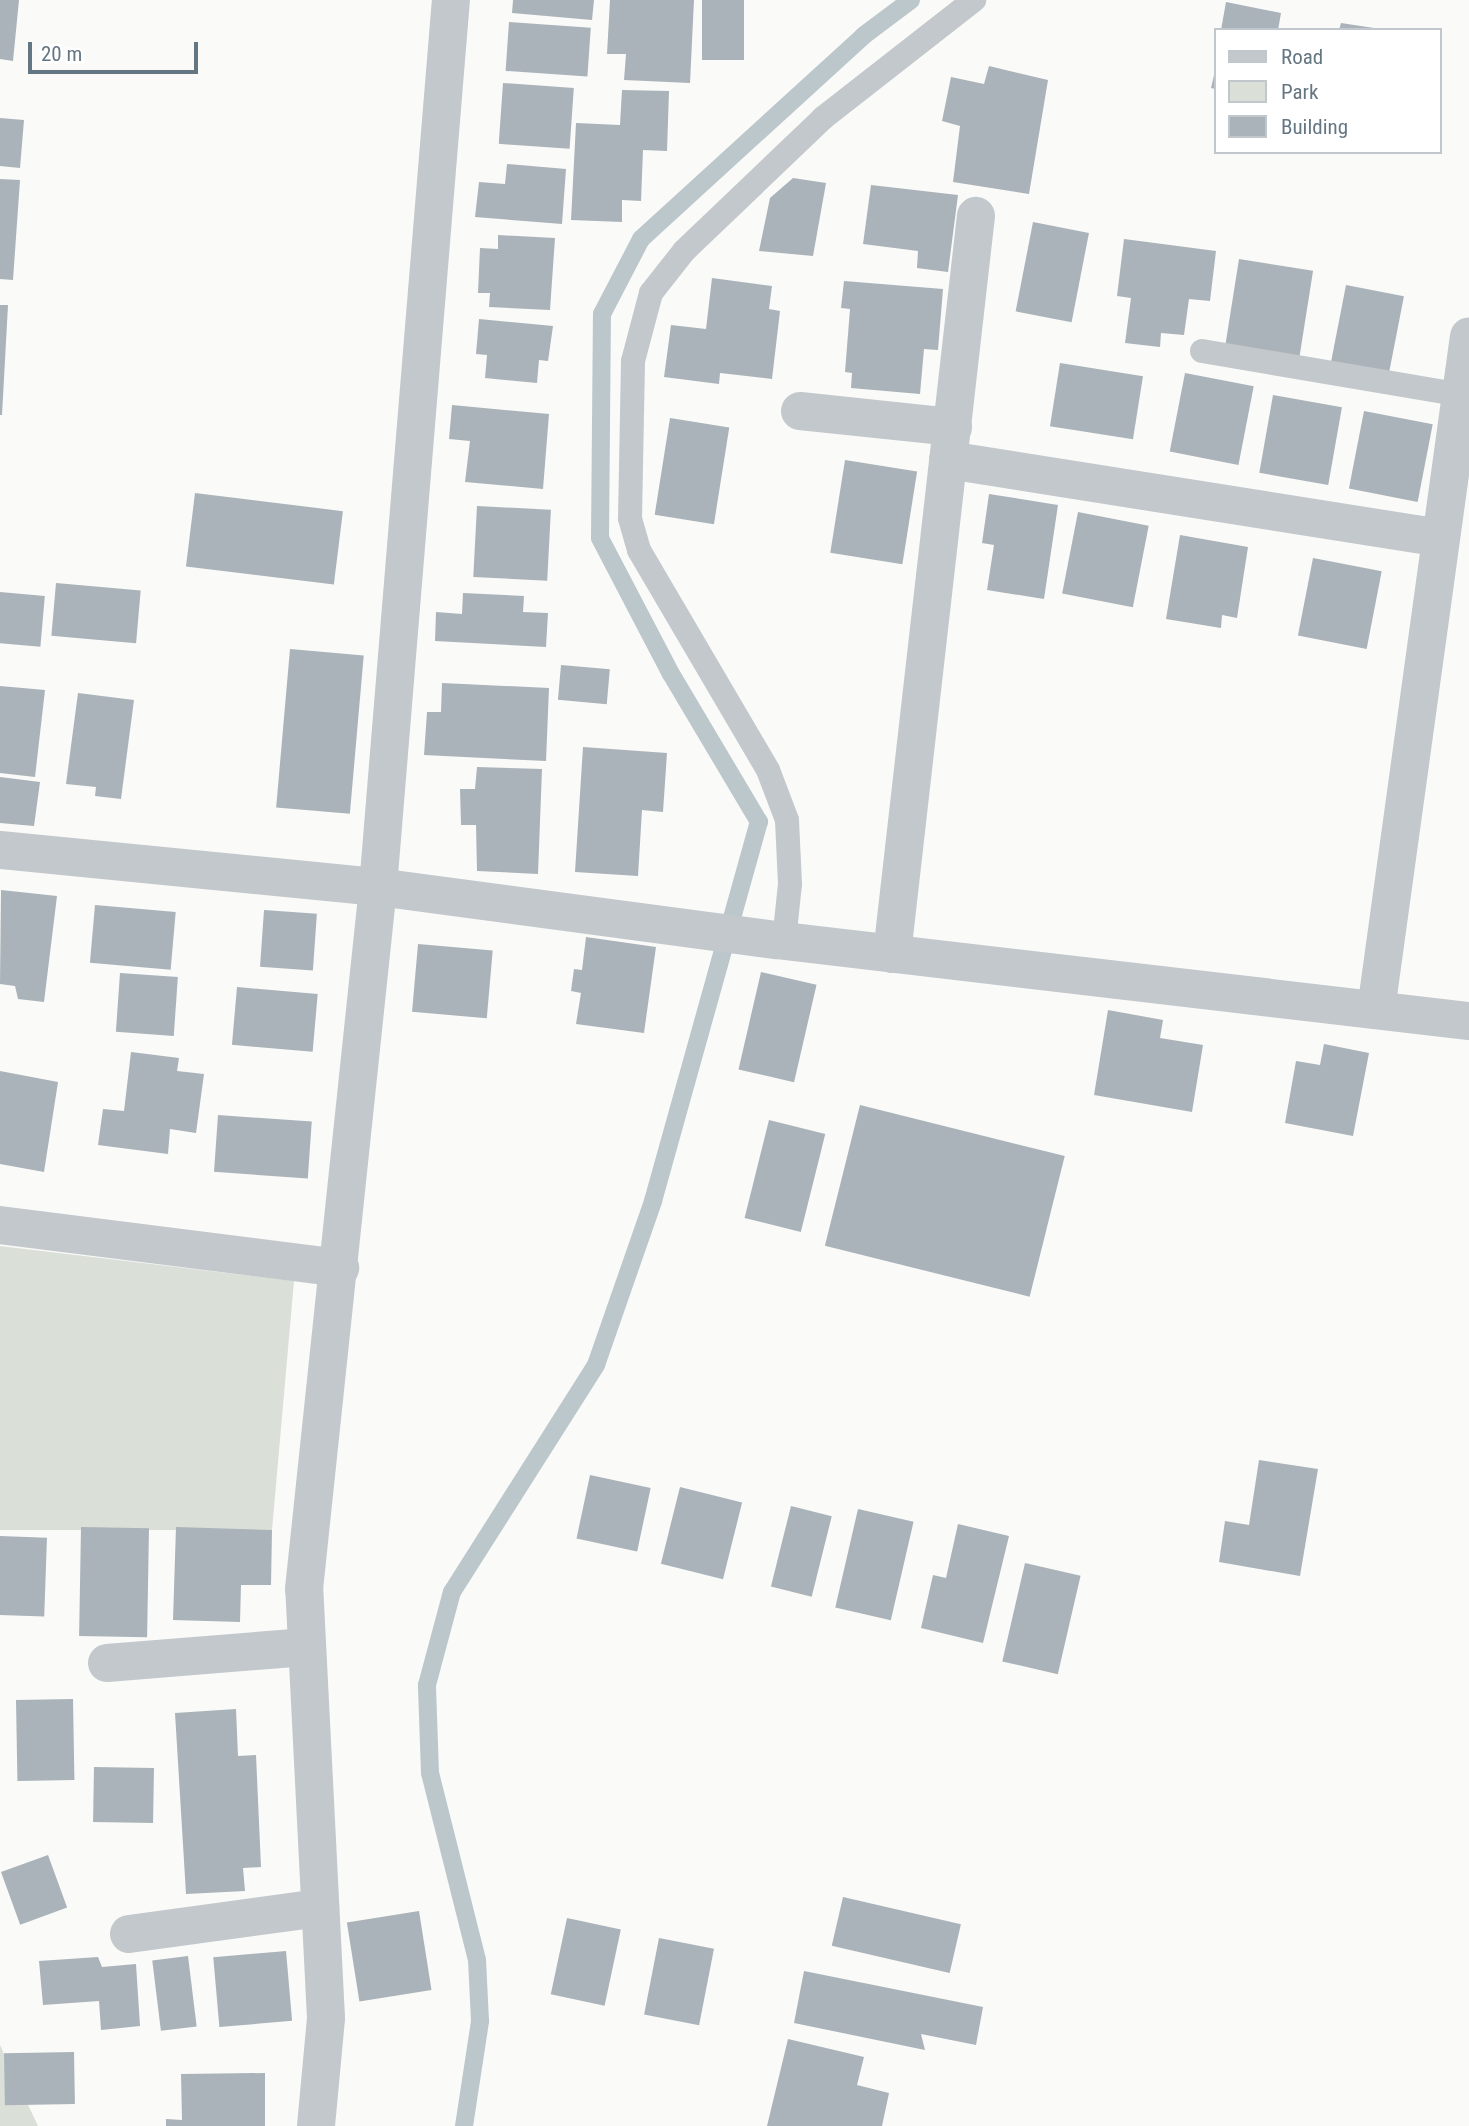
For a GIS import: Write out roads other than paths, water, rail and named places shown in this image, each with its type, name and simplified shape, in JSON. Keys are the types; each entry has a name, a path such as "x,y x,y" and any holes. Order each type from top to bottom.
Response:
{"street":[{"path":"316,2126 326,2018 304,1589 340,1268 378,887 451,0"},
{"path":"892,954 976,216"},
{"path":"1376,1010 1441,538 1465,396 1469,336"},
{"path":"800,411 950,443 1441,538"},
{"path":"0,850 378,887 774,940 1469,1021"},
{"path":"0,1225 340,1268"},
{"path":"107,1663 306,1647"},
{"path":"129,1934 320,1908"}],"lane":[{"path":"774,940 790,884 787,820 768,770 639,550 630,518 633,361 651,293 684,251 823,118 974,0"},
{"path":"1202,351 1465,396"}],"waterway":[{"path":"464,2126 480,2021 477,1960 430,1773 427,1685 452,1592 596,1365 653,1201 759,822 671,674 600,538 602,314 641,239 863,36 911,0"}]}
